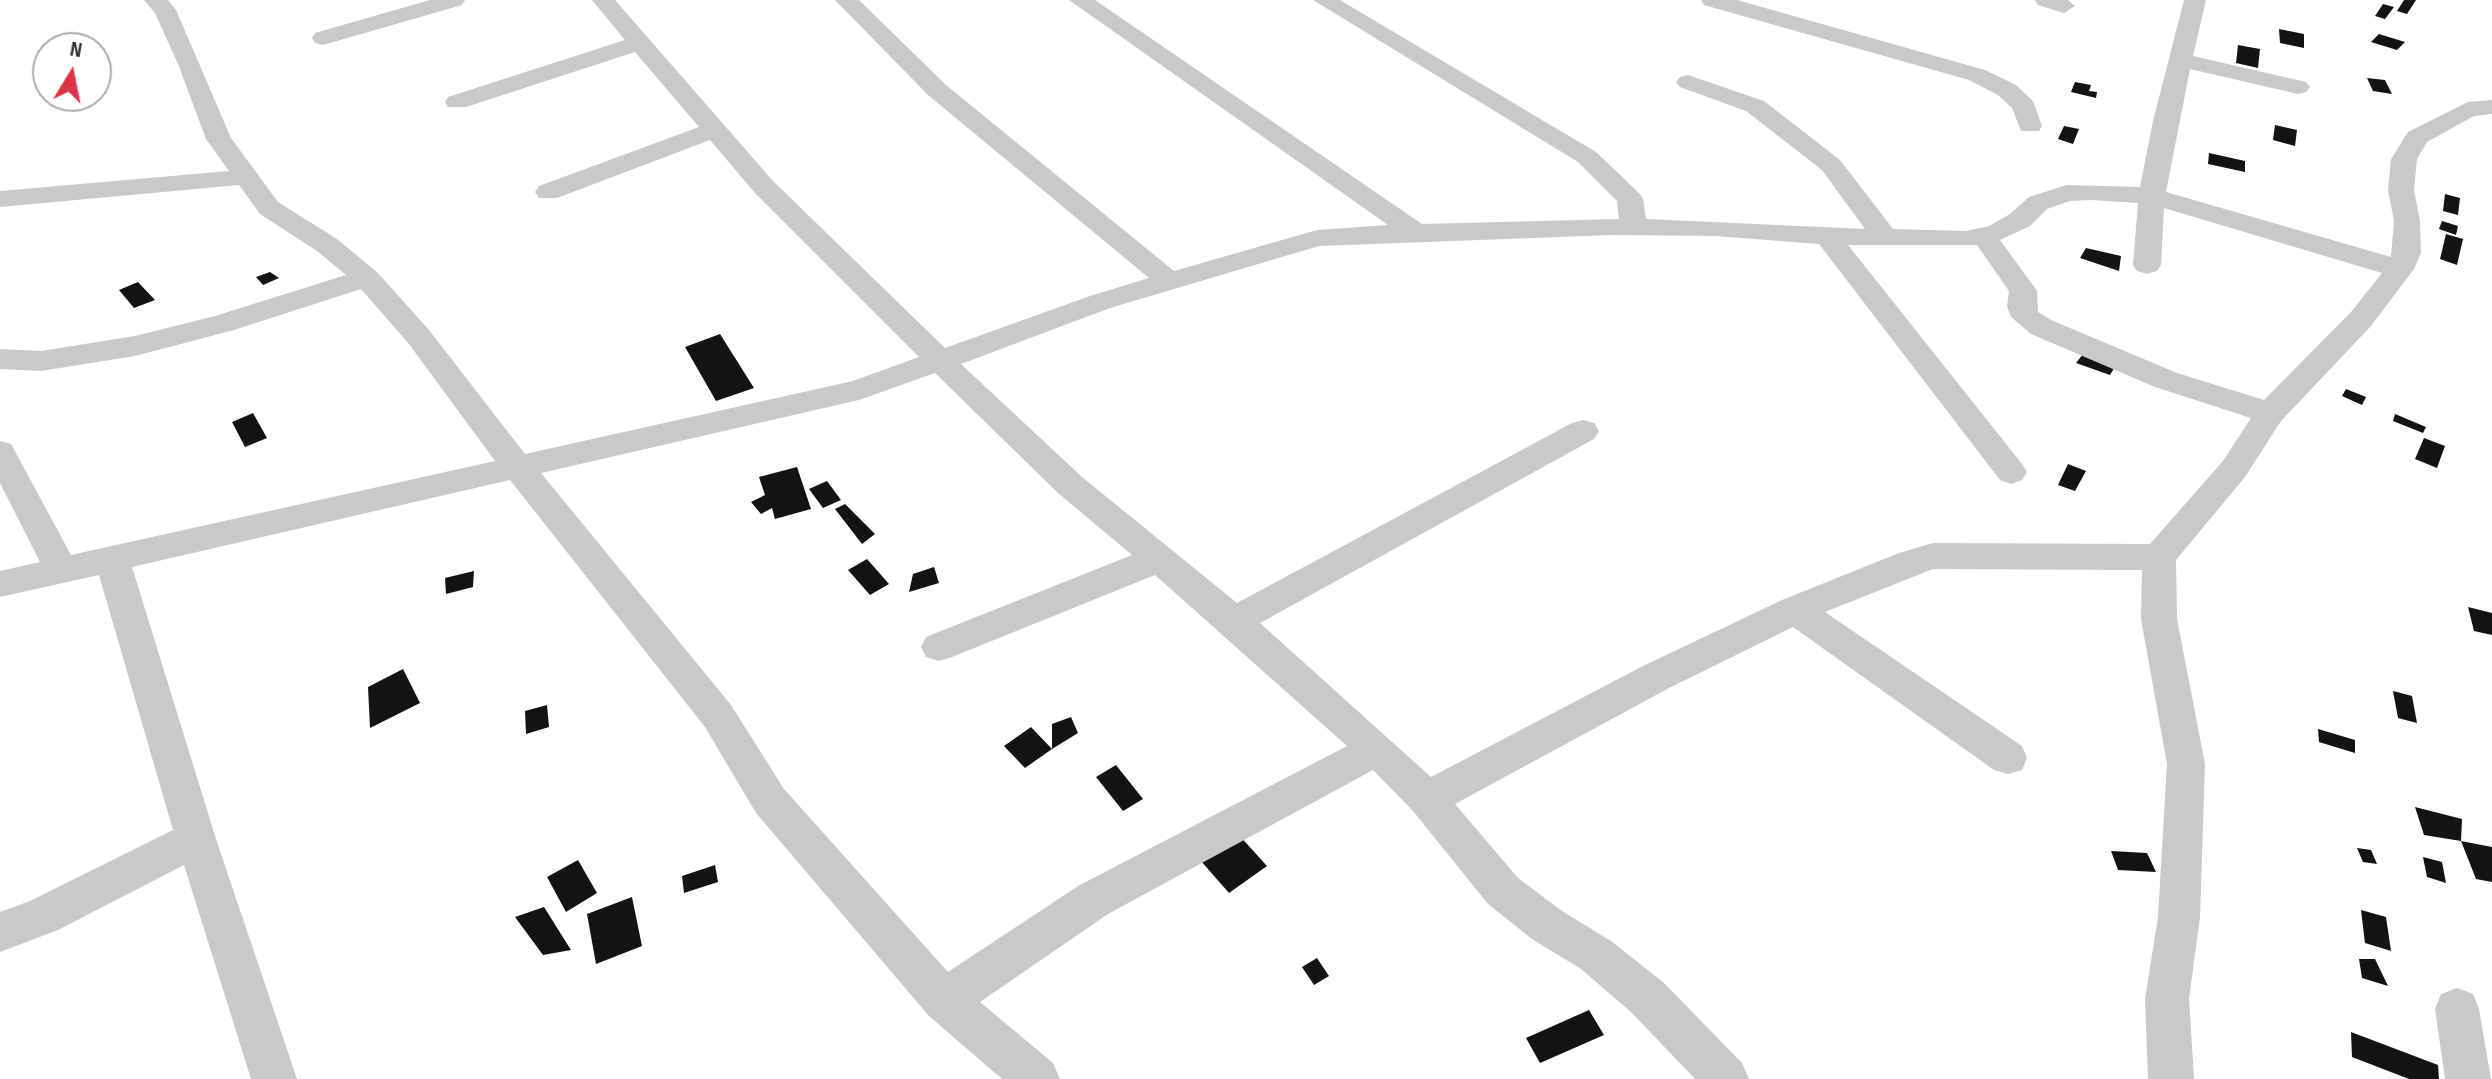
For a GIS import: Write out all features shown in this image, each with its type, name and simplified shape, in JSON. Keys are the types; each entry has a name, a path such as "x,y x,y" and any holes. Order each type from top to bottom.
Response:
{"street":[{"path":"155,0 165,10 190,64 219,139 269,208 327,245 367,278 419,337 516,465 718,716 770,801 945,1001 1037,1079"},
{"path":"323,38 454,0"},
{"path":"603,0 764,187 939,361 1070,485 1234,621 1377,749 1427,799 1503,891 1547,925 1596,955 1647,997 1726,1079"},
{"path":"846,0 937,90 1169,281"},
{"path":"1080,0 1416,232"},
{"path":"1324,0 1587,157 1630,199 1633,227"},
{"path":"1712,0 1977,75 2007,90 2024,106 2030,126"},
{"path":"2147,265 2152,196 2165,121 2195,0"},
{"path":"457,102 638,43"},
{"path":"2180,60 2298,87"},
{"path":"1688,82 1755,106 1831,165 1886,238"},
{"path":"2171,1079 2167,999 2179,917 2186,764 2159,619 2159,557 2234,469 2270,413 2361,319 2400,269 2407,253 2407,221 2401,190 2404,159 2417,137 2468,109 2492,107"},
{"path":"548,192 714,130"},
{"path":"0,199 245,177"},
{"path":"0,584 516,465 859,390 1025,328 1169,281 1317,238 1416,232 1633,227 1966,239 1984,236 2020,220 2038,203 2067,193 2152,196 2400,269"},
{"path":"1827,236 2011,472"},
{"path":"1984,236 2023,291 2021,306 2026,317 2041,327 2166,380 2270,413"},
{"path":"0,359 41,361 135,346 367,278"},
{"path":"1234,621 1583,431"},
{"path":"0,452 62,570"},
{"path":"1427,799 1656,677 1795,610 1911,562 1933,556 2159,557"},
{"path":"112,559 196,839 274,1079"},
{"path":"939,647 1158,559"},
{"path":"1795,610 2008,758"},
{"path":"945,1001 1093,900 1377,749"},
{"path":"0,932 43,916 196,839"},
{"path":"2457,1009 2468,1079"}],"building":[{"path":"2404,0 2416,0 2407,14 2397,11"},
{"path":"2383,4 2394,7 2385,19 2375,16"},
{"path":"2279,29 2304,34 2304,48 2280,43"},
{"path":"2379,34 2405,42 2397,50 2371,42"},
{"path":"2238,45 2260,49 2258,68 2236,63"},
{"path":"2367,78 2385,80 2392,94 2373,91"},
{"path":"2075,82 2091,85 2089,91 2097,92 2096,98 2071,92"},
{"path":"2275,125 2297,130 2295,146 2273,140"},
{"path":"2064,126 2079,129 2073,144 2058,139"},
{"path":"2209,153 2245,161 2245,172 2208,164"},
{"path":"2445,194 2460,198 2458,215 2443,211"},
{"path":"2442,221 2458,226 2456,235 2439,229"},
{"path":"2446,234 2463,239 2457,265 2440,259"},
{"path":"2086,248 2121,256 2119,271 2080,258"},
{"path":"270,272 279,278 263,285 256,277"},
{"path":"138,282 155,300 134,308 119,290"},
{"path":"720,334 754,388 716,401 685,347"},
{"path":"2083,354 2116,365 2110,375 2076,363"},
{"path":"2346,389 2366,397 2362,405 2342,396"},
{"path":"253,413 267,438 245,447 232,422"},
{"path":"2395,414 2426,427 2423,433 2393,421"},
{"path":"2424,438 2445,446 2437,468 2415,459"},
{"path":"2068,464 2086,471 2075,491 2058,485"},
{"path":"797,467 811,509 775,519 772,508 761,514 751,502 765,495 759,477"},
{"path":"827,481 841,500 823,508 809,489"},
{"path":"845,504 875,534 862,544 835,509"},
{"path":"867,559 889,584 870,595 848,570"},
{"path":"934,567 939,583 909,592 913,574"},
{"path":"474,571 473,587 446,594 445,578"},
{"path":"2468,607 2492,613 2492,635 2474,631"},
{"path":"403,669 420,703 370,728 368,687"},
{"path":"2393,691 2412,696 2417,723 2398,718"},
{"path":"547,705 549,727 526,734 525,711"},
{"path":"1071,717 1078,733 1052,749 1052,724"},
{"path":"1031,727 1052,749 1025,768 1004,746"},
{"path":"2318,729 2355,740 2355,753 2319,742"},
{"path":"1116,765 1143,799 1123,811 1096,777"},
{"path":"2415,807 2462,819 2461,841 2424,835"},
{"path":"1238,834 1267,866 1229,893 1201,861"},
{"path":"2461,841 2492,847 2492,882 2476,879"},
{"path":"2357,848 2371,850 2377,864 2363,862"},
{"path":"2111,851 2147,853 2156,872 2118,870"},
{"path":"2423,857 2442,862 2446,883 2427,877"},
{"path":"578,860 597,893 566,912 547,877"},
{"path":"715,865 718,882 684,893 682,876"},
{"path":"632,897 642,946 596,964 587,914"},
{"path":"544,907 571,950 543,955 515,917"},
{"path":"2361,910 2386,917 2391,951 2365,943"},
{"path":"1317,958 1329,976 1314,985 1302,967"},
{"path":"2359,959 2375,959 2388,986 2362,978"},
{"path":"1589,1010 1604,1035 1540,1063 1526,1038"},
{"path":"2351,1032 2438,1065 2439,1079 2409,1079 2352,1057"}]}
